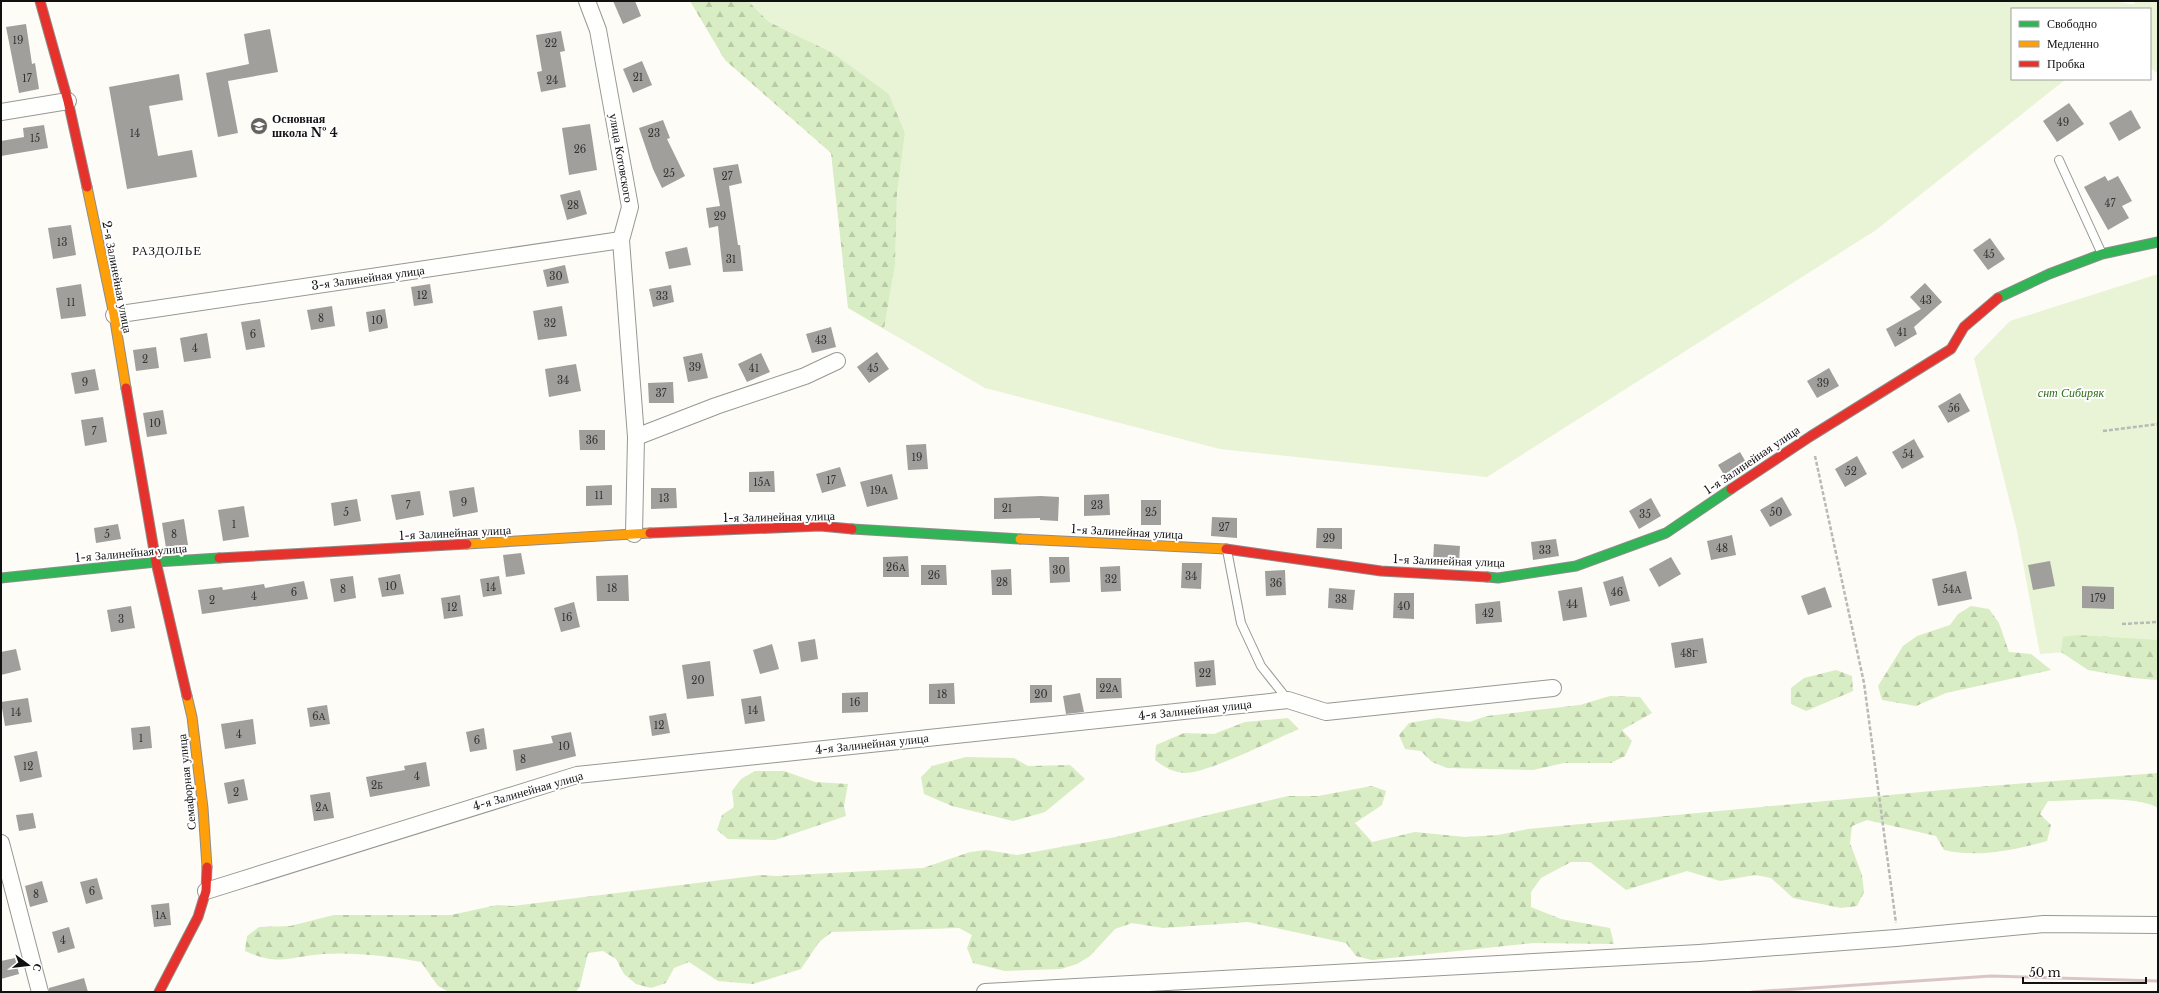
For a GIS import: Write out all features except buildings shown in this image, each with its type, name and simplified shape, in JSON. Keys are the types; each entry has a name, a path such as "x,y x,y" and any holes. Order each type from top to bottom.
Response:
{"street":[{"name":"2-я Залинейная улица","path":"40,1 68,101 114,316 156,562"},
{"name":"улица Котовского","path":"587,1 598,30 630,207 621,240 636,437 634,534"},
{"path":"1,112 68,101"},
{"name":"3-я Залинейная улица","path":"114,316 621,240"},
{"name":"1-я Залинейная улица","path":"1,578 156,562 634,534 820,526 936,535 1227,549 1380,571 1498,578 1576,566 1666,532 1811,436 1951,349 1964,327 1998,298 2049,274 2102,254 2158,242"},
{"path":"636,437 716,406 805,376 837,361"},
{"name":"Семафорная улица","path":"156,562 192,717 204,808 207,858 206,891 198,917 159,992"},
{"name":"4-я Залинейная улица","path":"206,891 577,775 1288,700 1326,712 1553,688"},
{"path":"1,846 40,992"},
{"path":"985,992 1699,953 1896,938 2044,924 2158,925"}],"lane":[{"path":"2059,160 2102,254"},
{"path":"1227,549 1241,623 1261,666 1288,700"}],"path":[{"path":"2103,431 2158,424"},
{"path":"1811,436 1864,683 1896,914 1896,938"},
{"path":"2122,624 2158,622"}],"green space":[{"path":"690,1 748,1 769,22 833,53 889,94 905,133 897,194 895,265 884,329 848,308 831,153 725,60"},
{"path":"748,1 2111,1 2133,4 2137,1 2158,1 2158,74 2151,68 2151,8 2011,8 2011,80 2065,80 1876,230 1487,477 1220,449 985,388 884,329 895,265 897,194 905,133 889,94 833,53 769,22"},
{"name":"снт Сибиряк","path":"2158,274 2158,645 2040,654 2017,531 1974,358 2010,321"},
{"path":"1971,606 1989,609 1999,623 2009,652 2031,654 2051,670 1946,693 1916,706 1882,700 1878,686 1903,646 1917,636 1950,625 1958,614"},
{"path":"2078,635 2158,640 2158,680 2133,678 2088,670 2061,652 2063,637"},
{"path":"1836,670 1852,676 1853,691 1806,711 1791,704 1791,688 1804,678"},
{"path":"1610,696 1640,697 1652,713 1622,730 1632,741 1625,756 1611,763 1564,763 1533,770 1447,768 1432,762 1421,751 1405,749 1399,735 1409,723 1438,718 1469,722 1487,716 1580,705"},
{"path":"1288,718 1299,729 1209,768 1196,772 1176,772 1168,769 1155,760 1156,745 1184,733 1214,734 1245,722"},
{"path":"966,757 1014,758 1028,766 1070,765 1085,779 1045,812 1013,821 952,806 924,794 921,777 932,766"},
{"path":"755,771 784,771 815,782 848,784 844,806 846,816 775,840 728,839 717,830 722,815 734,807 732,791 741,779"},
{"path":"2158,773 2158,808 2135,801 2121,800 2105,799 2048,801 2040,814 2051,825 2047,841 2009,850 1982,853 1957,852 1944,850 1936,836 1867,820 1852,826 1850,843 1862,875 1864,892 1857,906 1841,908 1793,898 1771,878 1755,875 1720,881 1687,871 1626,890 1590,862 1571,862 1541,878 1531,892 1531,907 1561,919 1610,928 1614,944 1534,943 1372,960 1356,956 1346,943 1248,922 1163,928 1132,923 1115,929 1090,956 1077,964 1061,969 1005,971 973,963 967,948 972,935 959,928 832,932 819,942 801,969 753,984 718,981 689,962 674,968 666,983 651,988 636,984 624,974 616,959 603,951 588,953 580,986 576,992 449,992 438,986 421,962 385,956 360,954 323,954 275,959 257,956 245,951 247,936 259,927 290,926 334,915 451,915 497,905 513,906 761,875 776,876 923,868 970,852 986,850 1017,855 1116,837 1288,796 1318,796 1372,786 1386,791 1382,805 1355,823 1372,842 1415,832 1465,837 1498,835 1528,829 1964,788"}],"railway":[{"path":"1752,992 1991,976 2158,981"}],"traffic: fast":[{"path":"1998,298 2049,274 2102,254 2158,242"},
{"path":"1487,577 1498,578 1576,566 1666,533 1731,489"},
{"path":"852,529 1020,539"},
{"path":"1,578 156,562 219,558"}],"traffic: slow":[{"path":"87,187 114,315 126,388"},
{"path":"467,544 650,533"},
{"path":"1020,539 1226,549"},
{"path":"187,696 192,717 203,808 207,867"}],"traffic: jam":[{"path":"40,1 68,101 87,187"},
{"path":"1731,489 1811,436 1951,349 1964,327 1998,298"},
{"path":"126,388 156,562 187,696"},
{"path":"650,533 820,526 852,529"},
{"path":"219,558 467,544"},
{"path":"1226,549 1381,571 1487,577"},
{"path":"159,992 198,917 206,891 207,867"}],"place":[{"name":"Основная школа № 4","path":"259,126"}],"district":[{"name":"РАЗДОЛЬЕ","path":"167,250"}]}
